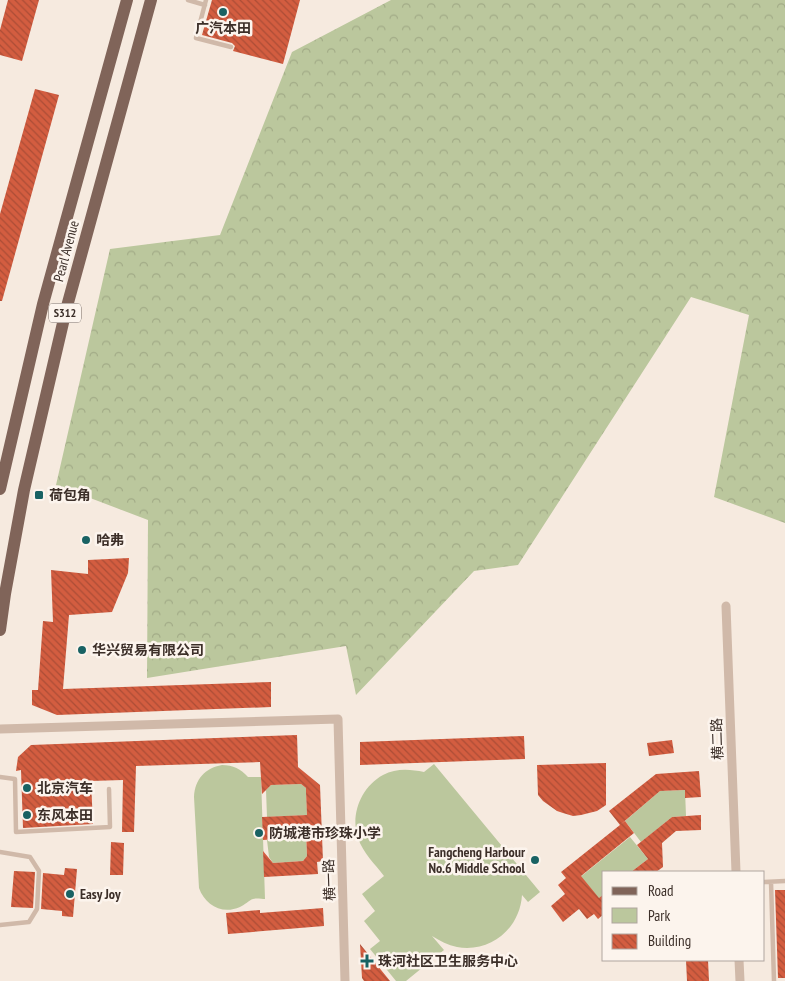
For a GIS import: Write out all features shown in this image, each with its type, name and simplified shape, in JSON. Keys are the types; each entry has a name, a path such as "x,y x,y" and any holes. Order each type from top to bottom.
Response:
{"main road":[{"name":"Pearl Avenue","path":"0,489 42,304 127,0"},
{"name":"Pearl Avenue","path":"0,630 24,490 66,310 152,0"}],"street":[{"name":"横二路","path":"726,606 736,871"},
{"name":"横一路","path":"0,729 338,719 345,981"},
{"path":"739,961 740,981"}],"lane":[{"path":"188,0 206,2 196,38 230,47"},
{"path":"0,777 15,779 16,832 110,827 109,789"},
{"path":"0,852 30,857 40,871 37,909 28,922 0,925"},
{"path":"765,882 785,881"},
{"path":"770,882 774,981"}],"green space":[{"path":"391,0 785,0 785,523 714,497 749,315 691,297 518,565 474,571 356,695 346,646 147,678 148,520 56,485 110,249 220,235 292,52"},
{"path":"434,764 540,892 528,902 522,895 516,918 501,936 492,942 469,948 457,947 444,943 432,936 444,950 406,981 396,981 370,949 380,941 364,921 375,911 362,894 384,876 360,843 355,820 363,794 375,780 393,771 414,770 424,772"},
{"path":"222,765 237,768 248,777 261,777 265,899 253,899 240,907 227,910 210,904 199,888 194,797 196,785 202,775 216,766"},
{"path":"301,784 306,788 307,815 267,817 266,790 271,785"},
{"path":"685,790 686,816 672,817 641,842 625,821 660,791"},
{"path":"303,832 306,837 307,856 303,861 273,863 269,857 267,840 277,839 277,833"},
{"path":"630,837 648,859 632,871 602,871 602,896 597,900 579,878"}],"building":[{"path":"8,0 39,0 22,61 0,55 0,30"},
{"path":"212,0 300,0 283,64 233,51 235,46 232,43 202,35"},
{"path":"35,89 59,95 2,301 0,301 0,214"},
{"path":"129,558 128,573 112,612 69,615 63,689 271,682 271,707 57,715 32,705 32,690 38,690 43,621 53,622 51,570 88,574 88,560"},
{"path":"297,735 298,767 320,785 323,861 317,862 318,874 264,877 263,851 273,863 303,861 307,856 306,832 277,833 278,839 263,840 262,817 307,815 306,788 301,784 271,785 262,794 260,762 136,766 134,832 122,832 123,780 91,781 93,824 23,828 21,770 16,771 18,757 31,745"},
{"path":"524,736 525,759 360,765 360,742"},
{"path":"672,740 674,753 649,756 647,743"},
{"path":"606,763 606,805 597,811 573,816 557,811 538,795 537,765"},
{"path":"699,771 701,797 685,798 685,790 660,791 620,825 609,811 656,774"},
{"path":"701,815 701,830 676,831 662,843 663,867 657,871 632,871 648,859 637,845 672,817"},
{"path":"625,821 634,833 581,876 599,898 602,896 602,916 598,919 594,914 587,919 579,909 563,922 551,906 565,894 558,885 566,878 561,872"},
{"path":"111,842 124,843 123,875 110,875"},
{"path":"65,868 77,869 73,917 62,916 62,911 41,909 43,873 64,875"},
{"path":"14,871 35,872 33,908 11,907"},
{"path":"775,890 785,890 785,978 778,978"},
{"path":"323,908 324,926 228,934 226,913 260,910 260,913"},
{"name":"珠河社区卫生服务中心","path":"360,944 390,981 364,981 362,978"},
{"path":"686,961 708,961 709,981 687,981"}],"place":[{"name":"广汽本田","path":"223,12"},
{"name":"荷包角","path":"39,495"},
{"name":"哈弗","path":"86,540"},
{"name":"华兴贸易有限公司","path":"82,650"},
{"name":"北京汽车","path":"27,788"},
{"name":"东风本田","path":"27,815"},
{"name":"防城港市珍珠小学","path":"259,833"},
{"name":"Fangcheng Harbour No.6 Middle School","path":"535,860"},
{"name":"Easy Joy","path":"70,894"},
{"name":"珠河社区卫生服务中心","path":"367,961"}]}
